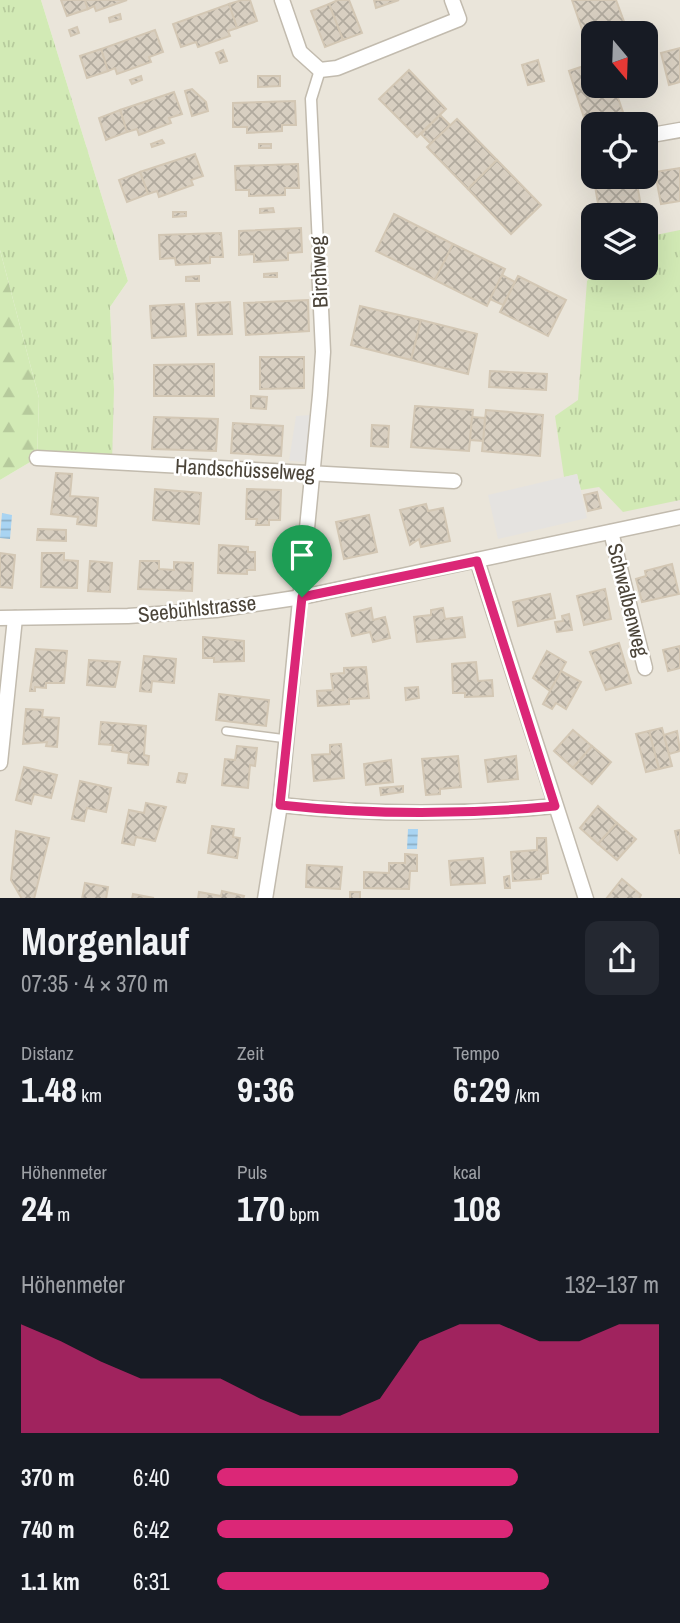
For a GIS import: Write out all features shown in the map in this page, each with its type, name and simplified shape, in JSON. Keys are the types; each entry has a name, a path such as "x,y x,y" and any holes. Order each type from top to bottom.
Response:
{"street":[{"path":"282,0 300,52 320,70 337,68 459,19 452,0"},
{"name":"Birchweg","path":"265,898 280,805 302,597 323,352 311,99 320,70"},
{"path":"658,134 680,130"},
{"name":"Handschüsselweg","path":"37,457 454,481"},
{"name":"Seebühlstrasse","path":"0,618 128,616 216,610 302,597 680,517"},
{"name":"Schwalbenweg","path":"611,532 645,668"},
{"path":"477,561 586,898"},
{"path":"0,763 15,618"},
{"path":"280,805 344,812 424,813 485,813 555,806"}],"lane":[{"path":"226,731 287,739"}],"shaded area":[{"path":"41,0 680,0 680,898 0,898 0,480 37,458 114,389 110,307 128,281"},
{"path":"311,415 306,462 289,461 296,416"},
{"path":"577,474 587,518 498,539 488,495"}],"green space":[{"path":"0,0 41,0 128,281 110,307 114,389 112,462 37,458 39,398 0,250"},
{"path":"680,230 680,500 623,512 599,487 581,490 577,474 564,477 555,416 578,400 587,281 658,280 658,235"},
{"path":"0,250 39,398 37,458 0,480"}],"water":[{"path":"2,513 12,515 10,539 0,538"},
{"path":"408,829 418,829 417,849 407,849"}],"building":[{"path":"61,0 85,0 88,9 67,16"},
{"path":"85,0 127,0 96,11 94,6 88,9"},
{"path":"250,0 257,21 237,28 229,4"},
{"path":"338,0 349,0 362,33 343,40 329,4"},
{"path":"374,0 399,0 376,8"},
{"path":"572,0 616,0 624,21 581,21 581,26"},
{"path":"229,4 237,28 228,31 230,36 198,47 196,42 181,47 173,24"},
{"path":"329,4 343,40 325,47 311,11"},
{"path":"120,14 121,19 110,22 109,18"},
{"path":"77,27 79,33 71,36 69,30"},
{"path":"155,30 163,52 149,57 151,62 117,74 115,68 108,71 101,49"},
{"path":"680,48 680,82 669,85 661,53"},
{"path":"101,49 108,71 87,78 80,56"},
{"path":"223,50 227,61 220,63 216,53"},
{"path":"538,60 544,81 528,85 522,65"},
{"path":"581,67 581,98 618,98 623,112 582,112 569,71"},
{"path":"409,70 446,109 417,137 379,99"},
{"path":"141,76 142,80 132,84 130,80"},
{"path":"258,76 280,76 280,86 258,87"},
{"path":"192,89 206,102 208,111 192,116 185,91"},
{"path":"174,92 182,114 169,118 171,123 139,135 137,129 127,132 120,110"},
{"path":"295,101 296,125 282,125 282,131 247,133 247,127 233,127 233,103"},
{"path":"120,110 127,132 106,140 99,118"},
{"path":"440,115 450,125 431,144 421,134"},
{"path":"457,119 497,160 468,189 427,147"},
{"path":"162,140 164,143 152,147 151,144"},
{"path":"259,144 271,144 271,148 259,148"},
{"path":"195,154 203,176 191,180 193,185 159,197 157,191 148,194 140,172"},
{"path":"497,160 541,205 511,234 468,189"},
{"path":"298,164 299,188 285,188 285,195 249,196 249,190 236,190 235,166"},
{"path":"680,168 680,201 661,204 658,172"},
{"path":"140,172 148,194 127,202 119,180"},
{"path":"596,189 638,189 640,203 598,203"},
{"path":"273,208 274,212 260,213 260,209"},
{"path":"173,212 186,212 186,216 173,217"},
{"path":"394,214 453,244 435,280 376,251"},
{"path":"301,228 302,252 288,253 288,260 254,262 254,254 239,255 239,231"},
{"path":"221,233 223,257 210,257 210,263 176,265 175,258 160,259 159,235"},
{"path":"453,244 505,269 487,306 435,280"},
{"path":"277,273 277,277 264,277 264,274"},
{"path":"502,275 515,282 503,305 490,299"},
{"path":"199,276 199,281 186,281 186,277"},
{"path":"518,276 566,300 548,336 500,312"},
{"path":"308,300 309,331 246,335 244,303"},
{"path":"230,302 232,334 198,335 196,304"},
{"path":"184,304 186,336 152,338 150,306"},
{"path":"360,306 421,320 411,360 351,345"},
{"path":"421,320 477,334 468,374 411,360"},
{"path":"260,357 304,357 304,388 260,389"},
{"path":"214,364 214,396 154,396 154,365"},
{"path":"490,371 547,374 546,390 489,387"},
{"path":"251,396 267,397 266,409 251,408"},
{"path":"415,406 473,410 469,451 411,447"},
{"path":"486,410 543,415 540,456 482,451"},
{"path":"154,417 218,419 216,451 152,449"},
{"path":"472,417 485,418 483,441 470,440"},
{"path":"233,423 283,426 281,456 231,453"},
{"path":"372,425 389,426 388,447 371,446"},
{"path":"56,473 72,474 70,496 98,498 96,526 77,524 78,517 51,514"},
{"path":"155,489 201,493 199,524 153,520"},
{"path":"247,489 281,490 280,520 269,520 269,525 256,525 257,519 246,519"},
{"path":"597,492 601,508 588,511 584,495"},
{"path":"426,504 428,511 443,508 450,541 421,547 419,539 410,545 400,510"},
{"path":"369,515 377,552 344,559 336,522"},
{"path":"38,529 66,530 66,541 37,540"},
{"path":"219,545 248,547 248,552 255,552 255,570 247,570 247,574 218,573"},
{"path":"0,553 15,555 12,588 0,587"},
{"path":"42,553 64,553 64,560 78,561 77,588 41,587"},
{"path":"90,561 112,563 110,592 88,591"},
{"path":"140,561 159,561 159,569 174,570 174,562 193,563 192,591 138,589"},
{"path":"672,564 679,594 642,602 636,579 646,576 645,571"},
{"path":"605,589 611,619 584,625 577,596"},
{"path":"550,594 555,618 518,626 513,602"},
{"path":"371,608 373,620 385,617 390,638 373,642 370,632 352,636 346,614"},
{"path":"443,608 445,619 462,617 465,637 417,642 414,617 431,615 431,610"},
{"path":"569,614 572,630 557,632 555,622 563,621 562,616"},
{"path":"203,637 244,641 244,661 214,662 214,658 203,658"},
{"path":"619,643 631,683 606,690 590,652"},
{"path":"680,646 680,668 668,671 663,650"},
{"path":"36,649 67,651 64,683 46,683 46,688 35,687 35,691 30,691"},
{"path":"547,651 566,662 550,691 533,678"},
{"path":"144,656 176,659 174,683 152,681 151,692 140,691"},
{"path":"89,660 120,662 115,687 87,685"},
{"path":"476,662 478,681 492,680 493,696 465,697 465,693 453,693 452,664"},
{"path":"366,667 369,698 349,699 349,704 318,706 317,691 333,690 331,674 344,673 344,668"},
{"path":"561,671 581,682 566,709 556,703 552,709 543,704"},
{"path":"418,687 419,698 406,700 405,688"},
{"path":"219,694 269,700 266,726 216,720"},
{"path":"26,709 43,710 42,717 59,718 57,747 46,746 47,742 23,744"},
{"path":"101,722 146,726 144,755 149,756 148,765 128,763 129,753 112,751 113,745 99,744"},
{"path":"662,728 672,766 659,769 649,731"},
{"path":"573,730 592,746 573,768 554,751"},
{"path":"649,731 659,769 646,772 636,734"},
{"path":"677,731 680,751 669,754 664,735"},
{"path":"341,744 344,778 314,781 312,755 330,754 330,745"},
{"path":"237,746 257,748 255,766 250,765 248,788 222,785 225,759 235,760"},
{"path":"592,746 611,762 592,784 573,768"},
{"path":"458,756 461,787 440,789 440,794 426,795 422,759"},
{"path":"516,756 518,779 488,782 485,760"},
{"path":"391,760 393,782 366,785 364,764"},
{"path":"24,767 57,775 51,798 34,794 31,804 16,800"},
{"path":"179,773 187,774 185,783 177,782"},
{"path":"80,781 111,788 106,812 87,808 84,821 72,819"},
{"path":"403,786 403,792 381,795 380,788"},
{"path":"146,803 166,807 155,841 136,837 134,845 122,843 129,810 144,813"},
{"path":"598,806 617,823 598,844 580,828"},
{"path":"617,823 636,839 617,860 598,844"},
{"path":"212,826 234,829 233,837 240,838 237,858 208,853"},
{"path":"680,830 680,854 675,831"},
{"path":"16,831 49,838 34,898 21,898 11,880"},
{"path":"537,838 546,838 548,873 541,874 541,879 513,881 511,852 537,850"},
{"path":"405,854 417,855 417,871 410,871 409,889 364,888 364,872 389,873 389,863 405,863"},
{"path":"483,858 485,883 451,885 449,861"},
{"path":"307,865 342,867 340,889 306,887"},
{"path":"509,876 510,888 505,888 504,877"},
{"path":"622,879 641,895 640,898 607,898"},
{"path":"85,883 108,887 106,898 82,898"},
{"path":"222,891 244,896 198,898 199,892 221,896"},
{"path":"350,892 360,892 360,898 350,898"},
{"path":"133,894 154,898 132,898"}],"route":[{"path":"477,561 555,806 485,813 424,813 344,812 280,805 302,597 477,561"}]}
